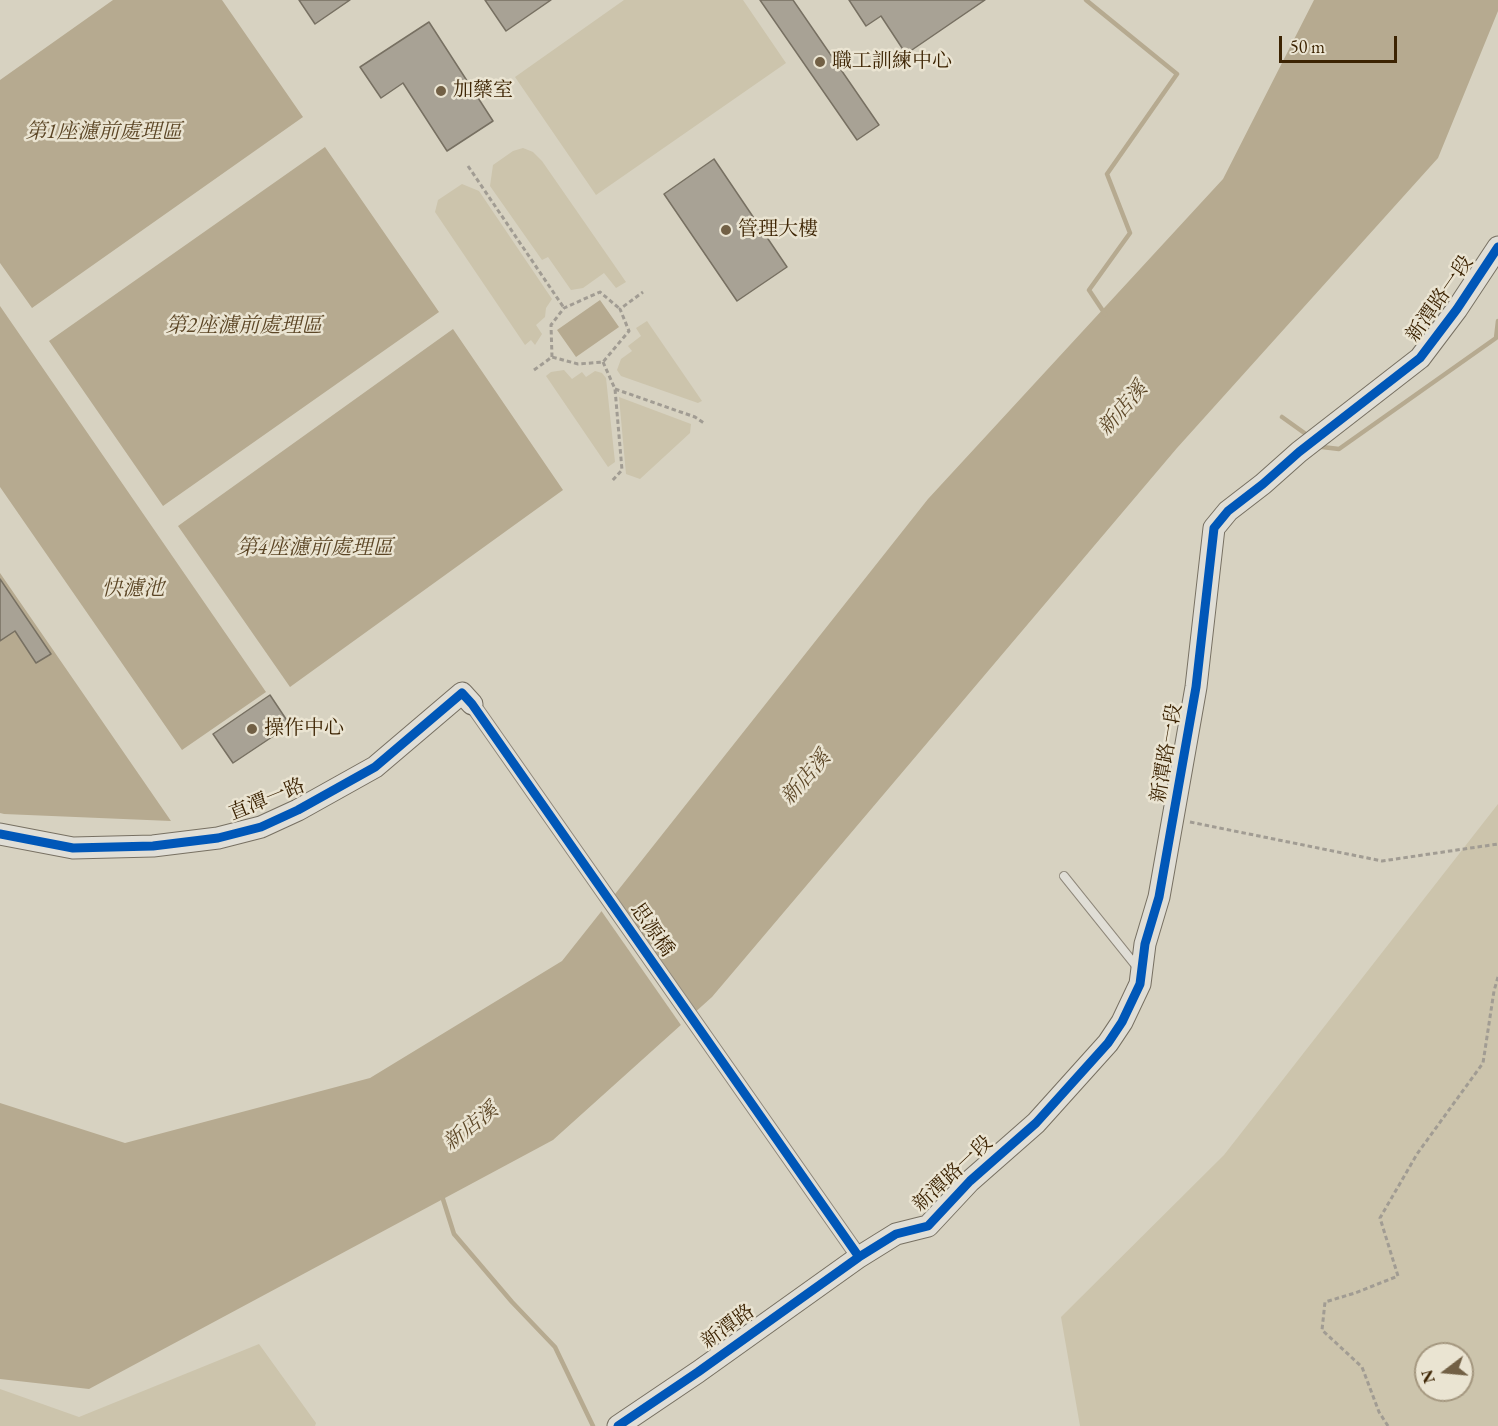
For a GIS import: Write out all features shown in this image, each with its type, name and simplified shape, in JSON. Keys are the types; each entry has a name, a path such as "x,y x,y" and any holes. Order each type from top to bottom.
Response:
{"street":[{"name":"新潭路一段","path":"859,1257 896,1234 928,1226 970,1180 1036,1123 1108,1043 1122,1022 1140,984 1145,944 1159,897 1174,818 1196,687 1214,528 1228,511 1299,452 1420,358 1457,309 1498,247"},
{"name":"直潭一路","path":"0,834 73,848 130,847 218,838 261,827 298,810 375,767 462,693 472,704"},
{"name":"思源橋","path":"472,704 859,1257"},
{"name":"新潭路","path":"618,1426 859,1257"}],"lane":[{"path":"1064,876 1142,973"}],"path":[{"path":"468,166 564,308"},
{"path":"600,292 620,309 628,331 603,362 578,364 552,357 551,325 564,308 600,292"},
{"path":"620,309 643,292"},
{"path":"534,370 552,357"},
{"path":"603,362 615,389 622,470 612,482"},
{"path":"615,389 695,417 704,423"},
{"path":"1174,818 1382,861 1498,844"},
{"path":"1388,1426 1379,1412 1362,1367 1322,1330 1325,1302 1398,1276 1380,1218 1418,1154 1483,1063 1498,977"}],"shaded area":[{"path":"624,0 743,0 786,63 596,195 515,77"},
{"path":"523,148 533,152 542,161 626,282 616,288 604,273 583,288 571,290 548,257 542,260 490,186 493,165 513,151"},
{"path":"462,184 479,191 552,299 546,308 545,317 536,325 542,334 535,345 531,340 525,345 435,212 438,200"},
{"path":"647,321 702,401 698,403 621,376 617,370 621,359 632,351 628,346 641,336 636,328"},
{"path":"564,370 572,379 582,372 586,377 595,371 602,373 606,378 615,462 608,467 546,376 551,372"},
{"path":"619,397 691,424 690,433 640,479 626,474"},
{"path":"1498,804 1498,1426 1080,1426 1061,1317 1224,1155"},
{"path":"259,1344 316,1423 315,1426 0,1426 0,1389 79,1417"}],"water":[{"name":"第1座濾前處理區","path":"113,0 222,0 303,117 32,308 0,263 0,80"},
{"name":"新店溪","path":"1314,0 1498,0 1498,11 1438,158 1177,448 712,997 553,1140 89,1389 0,1379 0,1103 125,1143 370,1078 562,961 928,499 1223,179"},
{"name":"第2座濾前處理區","path":"325,147 439,312 163,506 49,341"},
{"path":"600,300 619,327 576,357 557,330"},
{"name":"快濾池","path":"0,306 266,692 182,750 0,487"},
{"name":"第4座濾前處理區","path":"453,329 563,490 290,687 178,526"},
{"path":"0,573 171,821 0,813"}],"pier":[{"path":"613,892 698,1014 683,1028 600,909"}],"building":[{"path":"299,0 350,0 315,24"},
{"path":"485,0 551,0 506,31"},
{"name":"職工訓練中心","path":"760,0 793,0 879,125 857,140"},
{"path":"849,0 985,0 906,54 881,16 866,26"},
{"name":"加藥室","path":"429,22 493,121 447,151 403,83 381,98 360,67"},
{"name":"管理大樓","path":"714,159 787,267 737,301 664,194"},
{"path":"0,579 51,654 36,663 15,631 0,641"},
{"name":"操作中心","path":"270,695 290,725 233,763 213,734"}],"waterway":[{"path":"1086,0 1177,74 1107,174 1130,233 1089,290 1105,314"},
{"path":"1319,444 1322,447 1339,449 1496,338 1498,321"},
{"path":"1282,417 1310,437"},
{"path":"442,1196 454,1234 512,1302 555,1347 593,1426"}],"cycle path":[{"path":"618,1426 859,1257 896,1234 928,1226 970,1181 1036,1123 1108,1043 1122,1022 1140,984 1145,944 1159,897 1196,687 1214,528 1228,511 1299,452 1420,358 1457,309 1498,247"},
{"path":"0,834 73,848 153,846 218,838 261,827 298,810 375,767 462,693 472,704 859,1257"}],"place":[{"name":"職工訓練中心","path":"820,62"},
{"name":"加藥室","path":"441,91"},
{"name":"管理大樓","path":"726,230"},
{"name":"操作中心","path":"252,729"}]}
